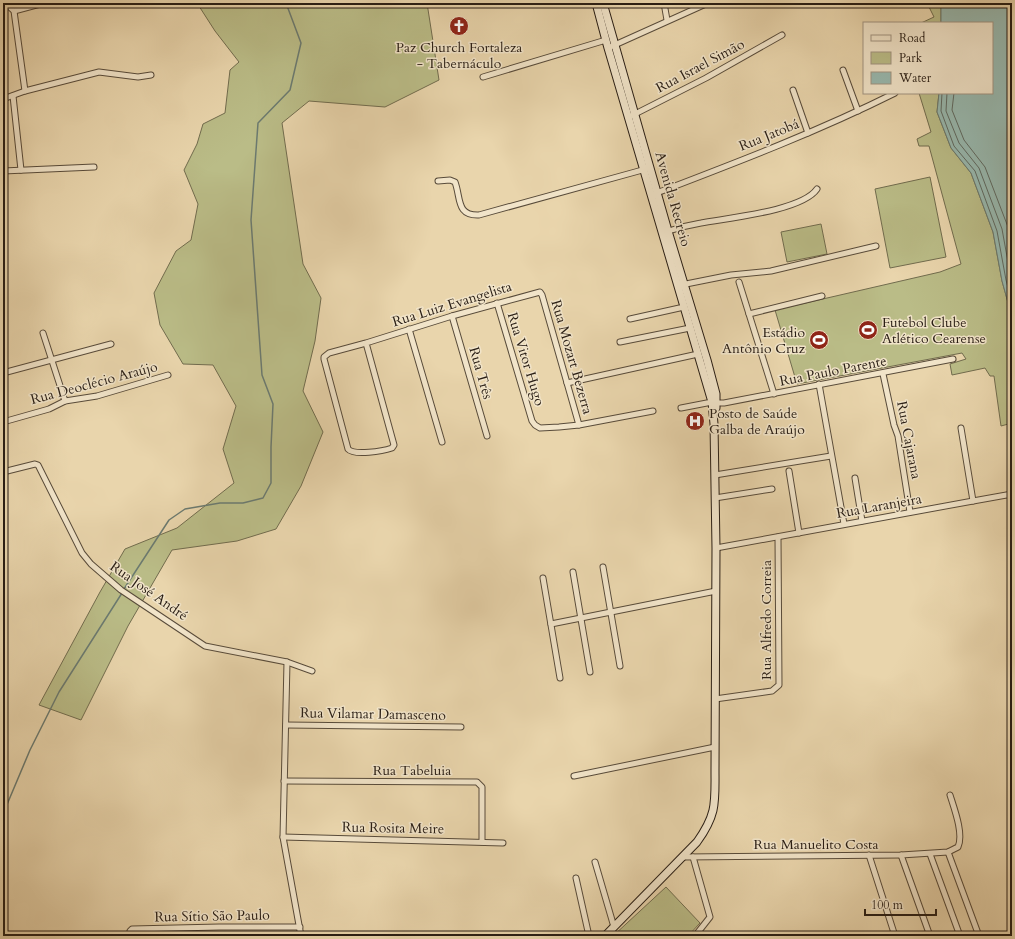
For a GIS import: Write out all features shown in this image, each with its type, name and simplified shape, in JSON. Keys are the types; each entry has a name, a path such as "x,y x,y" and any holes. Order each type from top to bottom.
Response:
{"main road":[{"name":"Avenida Recreio","path":"596,3 681,285 707,360 716,394 714,402"},
{"name":"Avenida Recreio","path":"603,3 609,44"},
{"name":"Avenida Recreio","path":"681,285 684,308 714,402"},
{"path":"605,936 684,857 700,838 709,824 715,804 716,548 714,402"}],"street":[{"path":"5,3 14,11 26,92"},
{"path":"14,11 44,3"},
{"path":"664,3 667,20"},
{"path":"483,77 609,44 708,3"},
{"name":"Rua Israel Simão","path":"631,116 706,78 782,35"},
{"path":"843,70 858,111"},
{"path":"3,99 99,72 138,77 151,75"},
{"path":"793,90 808,133"},
{"name":"Rua Jatobá","path":"654,194 808,133 893,94"},
{"path":"13,96 21,170"},
{"path":"3,171 94,167"},
{"path":"438,181 453,181 464,211 472,215 479,215 647,169"},
{"path":"665,232 702,223 785,207 807,199 817,190"},
{"path":"681,285 730,275 771,271 876,246"},
{"path":"740,282 774,394"},
{"name":"Rua Luiz Evangelista","path":"367,343 394,445 392,448 384,450 358,453 352,452 348,449 324,357 330,353 539,291 542,295"},
{"name":"Rua Mozart Bezerra","path":"542,295 579,425"},
{"path":"749,314 822,296"},
{"name":"Rua Vitor Hugo","path":"497,304 532,421 540,428 579,425"},
{"path":"630,319 684,308"},
{"name":"Rua Três","path":"452,316 487,436"},
{"path":"620,342 690,328"},
{"path":"409,329 442,442"},
{"path":"43,333 65,401"},
{"path":"3,373 111,344"},
{"path":"567,383 698,354"},
{"name":"Rua Paulo Parente","path":"682,408 714,402 724,403 774,394 819,384 883,374 953,359"},
{"name":"Rua Cajarana","path":"883,374 894,425 898,436 910,512"},
{"name":"Rua Deoclécio Araújo","path":"3,422 49,409 65,401 97,396 168,375"},
{"path":"819,384 844,524"},
{"path":"579,425 653,411"},
{"path":"961,428 973,501"},
{"path":"715,475 831,456"},
{"name":"Rua José André","path":"3,472 35,464 38,465 84,556 91,564 118,588 205,646 287,662 312,671"},
{"path":"789,471 799,533"},
{"path":"855,478 862,521"},
{"path":"715,498 772,489"},
{"name":"Rua Laranjeira","path":"716,548 1012,494"},
{"name":"Rua Alfredo Correia","path":"715,699 772,691 778,685 778,537"},
{"path":"603,567 620,666"},
{"path":"573,572 590,672"},
{"path":"543,578 560,678"},
{"path":"551,624 716,591"},
{"path":"287,662 283,837 301,936"},
{"name":"Rua Vilamar Damasceno","path":"286,724 461,727"},
{"path":"574,776 715,747"},
{"name":"Rua Tabeluia","path":"284,781 477,782 482,787 482,842"},
{"path":"950,795 959,829 960,839 958,847 948,852 979,936"},
{"name":"Rua Rosita Meire","path":"283,837 503,843"},
{"name":"Rua Manuelito Costa","path":"684,857 901,855 948,852"},
{"path":"930,854 960,936"},
{"path":"869,855 895,936"},
{"path":"901,855 930,936"},
{"path":"693,857 710,917 695,936"},
{"path":"595,862 614,927"},
{"path":"576,878 588,936"},
{"name":"Rua Sítio São Paulo","path":"129,936 132,929 300,927"}],"green space":[{"path":"197,3 427,3 439,80 385,107 309,101 282,123 303,264 321,298 315,341 303,391 323,432 301,486 276,529 237,541 172,550 128,626 81,720 39,705 125,549 177,528 234,483 223,449 236,406 213,365 183,364 160,325 154,293 176,251 191,240 198,204 184,170 197,144 203,124 225,113 230,70 239,62 215,31"},
{"path":"927,3 941,3 941,22 923,22 934,17"},
{"path":"919,94 939,94 937,112 951,148 971,173 993,232 1002,281 1012,317 1012,423 1001,426 994,376 990,376 985,368 952,375 950,364 966,359 962,353 797,384 775,310 940,272 961,264 929,146 919,146 917,139 931,132"},
{"path":"930,177 946,257 890,268 875,189"},
{"path":"821,224 827,254 787,262 781,232"},
{"path":"666,887 700,923 688,936 613,936"}],"water":[{"path":"941,3 1012,3 1012,317 1002,281 993,232 971,173 951,148 937,112 939,94 993,94 993,22 941,22"}],"waterway":[{"path":"124,589 169,520 185,509 220,503 243,503 263,498 271,483 273,404 262,375 251,220 258,123 290,90 301,43 286,3"},
{"path":"3,814 30,750 59,692 122,593"}],"place":[{"name":"Paz Church Fortaleza - Tabernáculo","path":"459,26"},
{"name":"Futebol Clube Atlético Cearense","path":"868,330"},
{"name":"Estádio Antônio Cruz","path":"819,340"},
{"name":"Posto de Saúde Galba de Araújo","path":"695,421"}]}
